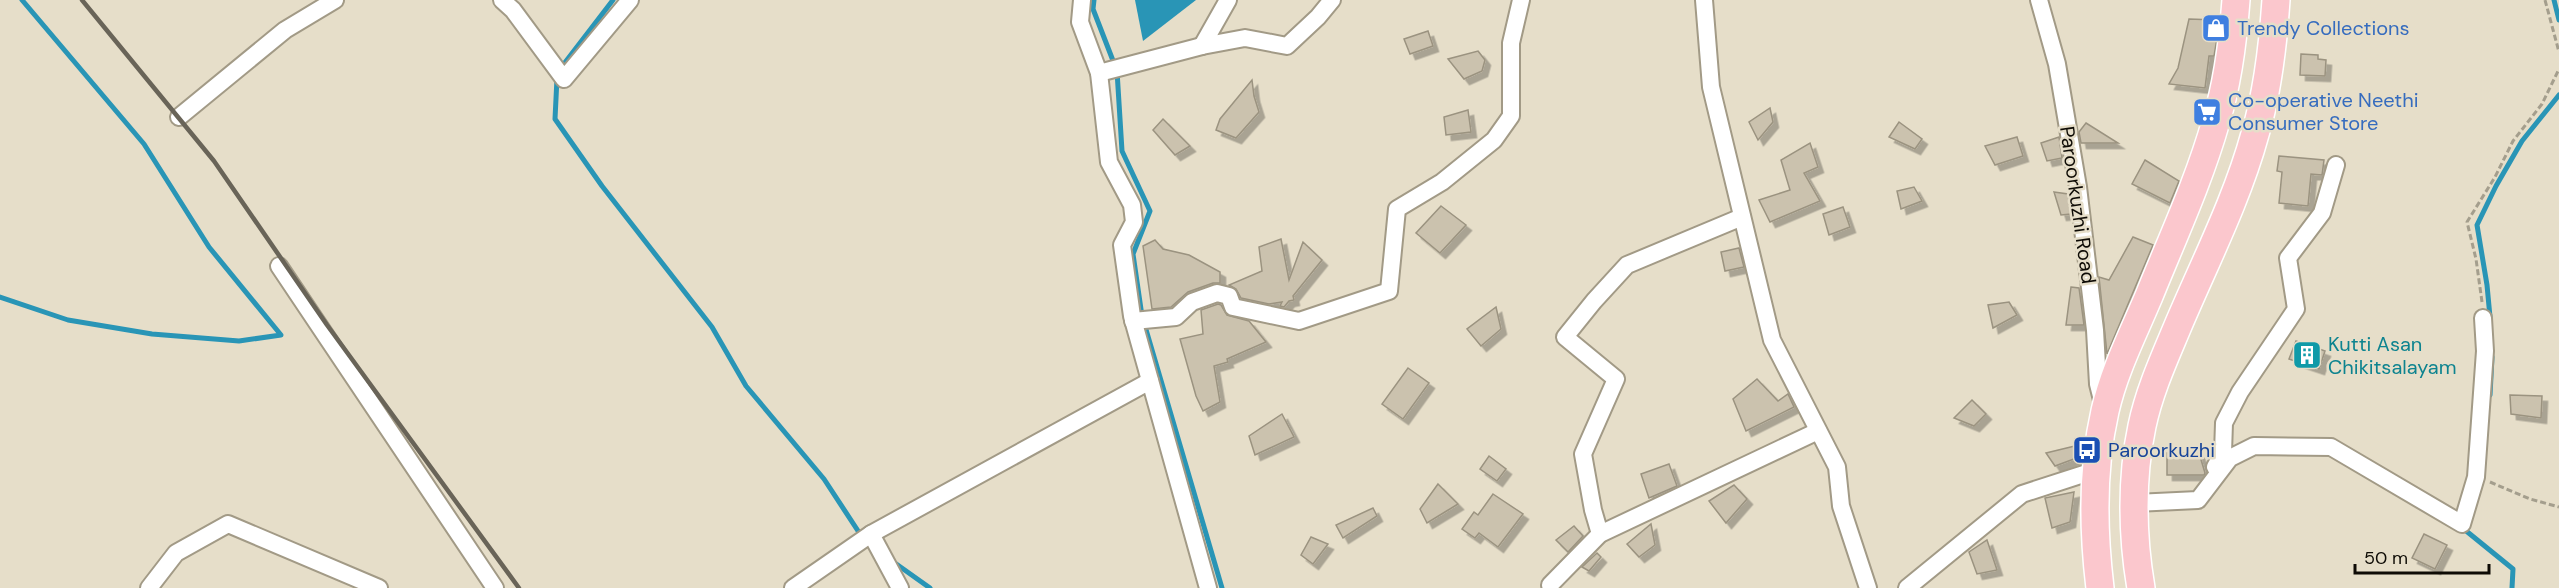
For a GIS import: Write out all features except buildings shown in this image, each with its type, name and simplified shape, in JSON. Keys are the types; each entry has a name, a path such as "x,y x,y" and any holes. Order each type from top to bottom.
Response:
{"main road":[{"path":"2100,588 2096,554 2096,470 2104,413 2113,382 2185,209 2217,121 2234,34 2236,0"},
{"path":"2141,588 2137,561 2135,503 2137,460 2142,424 2158,372 2240,180 2256,134 2272,47 2276,0"}],"street":[{"path":"179,117 285,30 335,0"},
{"path":"502,0 513,10 552,66 564,79 630,0"},
{"path":"1082,0 1080,22 1099,73 1109,162 1132,205 1134,222 1122,245 1133,321 1208,588"},
{"path":"1202,46 1228,0"},
{"path":"1099,73 1202,46 1245,38 1287,46 1318,17 1332,0"},
{"path":"1133,321 1176,317 1192,302 1217,293 1229,296 1233,308 1299,321 1389,291 1396,209 1442,182 1494,140 1511,116 1511,44 1521,0"},
{"path":"1704,0 1711,87 1772,340 1837,467 1841,506 1868,588"},
{"name":"Paroorkuzhi Road","path":"2039,0 2057,64 2078,187 2095,330 2098,384 2104,413"},
{"path":"2198,500 2223,453 2224,423 2240,392 2296,309 2288,258 2322,213 2336,165"},
{"path":"1600,534 1593,510 1583,454 1616,379 1565,337 1593,301 1627,265 1742,217"},
{"path":"279,266 495,588"},
{"path":"2135,503 2198,500 2230,458 2254,446 2331,447 2462,524 2476,477 2485,351 2483,318"},
{"path":"793,588 871,534 1150,381"},
{"path":"1547,587 1600,534 1818,431"},
{"path":"1907,588 2022,494 2096,470"},
{"path":"149,588 176,553 228,524 379,588"},
{"path":"871,534 900,588"}],"path":[{"path":"2546,0 2559,52"},
{"path":"2483,318 2476,259 2467,222 2495,177 2513,141 2542,104 2559,69"},
{"path":"2483,479 2530,499 2559,507"}],"water":[{"path":"1135,0 1196,0 1143,41"}],"waterway":[{"path":"0,297 68,320 152,334 239,341 281,335 209,247 144,144 22,0"},
{"path":"560,69 613,0"},
{"path":"1094,0 1093,9 1117,71 1122,151 1150,211 1133,254 1142,316 1222,588"},
{"path":"2554,0 2559,20"},
{"path":"557,78 555,119 602,186 712,327 746,386 824,479 862,537"},
{"path":"2490,317 2477,225 2522,141 2559,95"},
{"path":"2490,395 2492,357"},
{"path":"2466,525 2465,530 2513,569 2512,588"},
{"path":"892,561 930,588"}],"railway":[{"path":"82,0 214,161 327,325 519,588"}],"place":[{"name":"Trendy Collections","path":"2216,28"},
{"name":"Co-operative Neethi Consumer Store","path":"2207,112"},
{"name":"Kutti Asan Chikitsalayam","path":"2307,355"},
{"name":"Paroorkuzhi","path":"2087,450"}]}
